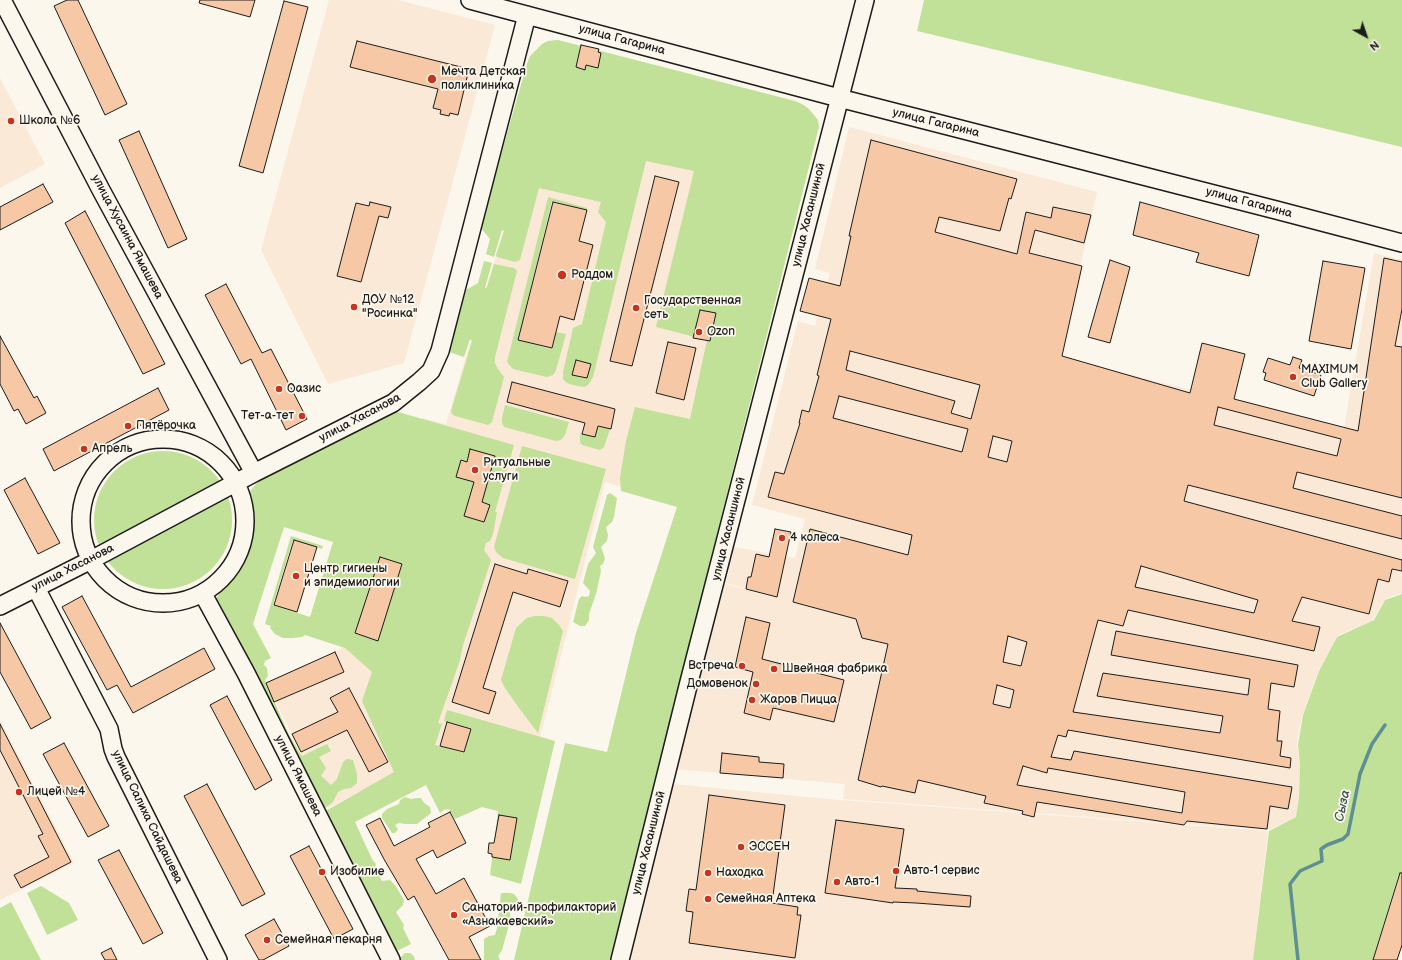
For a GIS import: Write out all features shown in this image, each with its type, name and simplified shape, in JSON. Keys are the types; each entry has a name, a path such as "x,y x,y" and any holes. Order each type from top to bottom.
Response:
{"street":[{"name":"улица Хусаина Ямашева","path":"2,0 101,190 254,473"},
{"name":"улица Гагарина","path":"470,0 839,98 1269,208 1402,244"},
{"name":"улица Хасаншиной","path":"620,960 689,682 865,0"},
{"name":"улица Хасанова","path":"0,606 91,560 236,482 393,403 419,382 434,366 440,351 528,15"},
{"path":"164,438 191,443 215,457 223,464 236,482 244,503 246,529 238,555 224,577 203,594 178,603 151,602 128,594 104,576 91,560 82,538 80,522 82,503 93,477 102,467 112,456 136,443 164,438"},
{"name":"улица Салиха Сайдашева","path":"36,588 109,729 116,757 218,960"},
{"name":"улица Ямашева","path":"203,594 246,673 391,960"}],"shaded area":[{"path":"329,0 398,0 495,25 404,363 328,384 261,250"},
{"name":"Школа №6","path":"0,78 45,164 0,188"},
{"path":"543,96 762,144 684,506 605,482 526,793 414,763 328,808 266,682 350,645 422,418 446,424"},
{"path":"849,127 1097,192 1060,357 1344,428 1374,253 1402,260 1402,593 1385,599 1373,620 1337,636 1318,672 1302,716 1297,743 1300,767 1299,798 1296,817 1268,830 843,799 845,784 676,769 725,584 792,602 726,583 734,547 795,558 805,519 752,505 798,321 815,326 830,273 815,269"},
{"name":"Лицей №4","path":"0,720 74,863 0,900"},
{"path":"673,784 827,799 1268,831 1253,960 630,960"}],"green space":[{"path":"924,0 1402,0 1402,147 917,31"},
{"path":"558,40 795,101 809,109 818,120 819,127 610,960 514,960 565,743 607,752 636,633 677,507 621,491 620,478 626,441 635,407 690,419 707,340 656,327 694,171 646,161 593,377 588,385 584,387 567,383 563,379 563,372 573,328 582,324 606,222 598,212 601,202 539,188 520,260 515,262 497,257 496,255 504,231 502,230 494,257 486,254 490,239 480,227 527,64 530,56 542,44 548,41"},
{"path":"548,197 587,208 587,210 552,201 518,340 552,349 556,332 566,334 556,370 553,375 547,377 513,369 507,362"},
{"path":"484,261 492,263 485,288 487,287 494,264 514,268 517,271 495,357 495,363 504,377 492,422 488,425 452,414 451,411 472,341 470,339 464,357 449,352 466,290 478,283"},
{"path":"505,405 569,422 565,435 561,440 556,441 504,427 502,418"},
{"path":"398,412 514,445 495,512 497,512 493,534 490,541 486,543 484,550 491,560 463,645 460,660 438,723 442,724 435,745 464,753 471,729 444,721 447,710 555,741 521,884 490,875 498,811 482,807 455,819 449,809 440,813 426,785 355,822 372,859 376,864 375,867 382,881 390,880 395,885 404,900 403,905 396,912 404,925 403,928 411,944 394,951 323,816 329,809 394,772 362,701 372,672 345,648 305,635 302,637 283,638 275,634 270,628 271,626 265,624 291,536 323,546 322,549 293,540 273,605 310,617 333,542 284,527 253,624 271,658 265,661 264,665 267,668 268,676 265,680 289,735 302,756 327,744 331,751 319,757 326,768 321,776 331,785 337,779 343,762 347,759 353,760 357,774 357,783 351,788 338,792 333,802 320,812 216,599 240,556 248,529 247,495 260,479 389,413"},
{"path":"598,426 610,429 604,447 600,450 582,445 580,442 580,433 595,437"},
{"path":"522,446 606,469 575,579 503,558 496,552 494,547"},
{"path":"170,451 190,456 202,462 217,476 227,493 231,506 231,534 227,547 221,559 207,574 190,584 177,588 156,589 136,584 124,578 109,564 99,547 95,534 94,513 99,493 105,481 119,466 136,456 149,452"},
{"path":"610,493 617,498 614,517 612,522 606,527 608,535 607,541 601,547 605,558 603,564 600,566 601,571 596,594 589,614 589,620 585,626 580,626 573,622 579,599 582,596 589,596 590,591 583,583 588,564 596,553 593,547 607,495"},
{"path":"1402,594 1402,878 1398,877 1373,960 1253,960 1269,831 1296,817 1299,797 1300,765 1298,745 1303,715 1319,671 1337,637 1374,620 1385,600"},
{"path":"535,616 552,618 563,631 538,733 505,688 501,680 516,628 527,618"},
{"path":"405,797 411,799 421,798 424,803 430,807 431,813 417,824 399,823 395,825 398,829 395,833 392,833 382,818 382,814 387,809 399,804 400,800"},
{"path":"41,886 69,903 78,920 47,935 27,893"},
{"path":"501,893 514,894 518,899 516,906 509,907 511,920 502,950 498,956 500,960 484,960 484,939 495,935"},
{"path":"11,902 41,960 0,960 0,908"},
{"path":"405,953 410,953 414,956 415,960 398,960"}],"building":[{"path":"67,0 78,0 127,104 105,115 54,6"},
{"path":"200,0 255,0 250,17 199,3"},
{"path":"284,1 308,7 263,173 239,166"},
{"name":"Мечта Детская поликлиника","path":"357,41 469,69 458,115 450,113 449,116 440,114 441,110 433,108 438,89 350,67"},
{"path":"581,45 599,49 598,52 601,53 598,68 586,65 585,70 576,67"},
{"path":"139,131 187,239 168,248 119,140"},
{"path":"871,140 1017,179 1011,199 1009,198 1000,231 939,217 935,232 1017,254 1026,212 1051,218 1053,207 1091,215 1084,243 1035,230 1029,253 1082,266 1062,356 1190,393 1202,343 1245,354 1234,399 1358,431 1384,258 1402,262 1402,309 1395,346 1402,347 1402,498 1297,472 1293,488 1402,516 1402,539 1188,485 1184,501 1402,560 1402,571 1392,569 1389,582 1378,579 1369,614 1302,597 1292,621 1320,627 1314,651 1128,610 1123,626 1098,620 1073,712 1220,733 1223,716 1097,696 1103,673 1248,695 1250,679 1111,655 1116,631 1298,665 1294,687 1271,683 1268,709 1280,711 1277,741 1282,741 1280,756 1291,758 1290,768 1068,730 1066,737 1058,735 1051,757 1071,760 1074,751 1292,787 1288,809 1270,806 1267,829 1187,821 1184,825 1037,802 1034,817 1022,814 1023,811 984,803 986,796 918,780 915,793 881,787 858,780 888,644 862,638 856,619 793,602 810,529 908,555 912,535 768,497 775,472 784,474 800,423 802,410 809,412 819,376 817,375 831,319 800,311 809,278 840,286 851,236 849,236","holes":["850,351 980,385 971,419 951,413 955,401 846,370","839,396 968,429 962,452 833,418","1218,407 1341,439 1337,456 1214,425","993,436 1012,441 1007,462 988,457","1141,566 1258,600 1254,613 1135,587","1008,636 1027,642 1021,666 1003,662","997,685 1014,690 1010,708 993,704","1023,766 1047,773 1048,768 1185,792 1182,813 1017,785"]},
{"path":"655,176 679,182 632,366 610,361"},
{"path":"43,184 53,202 0,230 0,207"},
{"path":"370,202 391,207 388,218 379,216 361,282 337,276 356,203 369,206"},
{"path":"553,202 587,210 579,241 593,245 574,320 560,316 552,348 518,340"},
{"path":"1140,202 1259,235 1249,276 1196,262 1199,253 1133,235"},
{"path":"85,211 165,364 143,374 65,223"},
{"path":"1110,260 1130,267 1110,343 1088,337"},
{"path":"1323,261 1365,268 1351,349 1309,341"},
{"path":"226,284 262,353 271,349 307,419 286,430 251,359 241,364 205,295"},
{"path":"700,310 716,313 710,341 693,338"},
{"path":"0,336 34,398 37,396 46,413 26,424 18,409 14,411 0,384"},
{"path":"668,342 696,348 684,400 656,393"},
{"name":"MAXIMUM Club Gallery","path":"1293,357 1302,360 1299,368 1321,375 1314,396 1264,380 1266,373 1263,372 1268,358 1290,365"},
{"path":"576,360 591,364 587,378 572,375"},
{"path":"512,382 615,409 611,429 598,426 595,437 582,434 585,423 507,402"},
{"path":"158,388 169,410 54,471 43,449"},
{"path":"470,449 495,456 482,502 490,505 484,522 464,516 474,482 456,477 461,460 467,462"},
{"path":"25,478 60,543 38,554 4,490"},
{"path":"775,529 791,532 777,597 746,589 748,577 751,577 756,554 769,557"},
{"name":"Центр гигиены и эпидемиологии","path":"294,540 317,547 297,612 274,605"},
{"path":"380,557 402,564 378,641 355,633"},
{"path":"495,564 527,574 528,569 568,581 560,607 513,592 483,688 496,692 489,714 452,702"},
{"path":"82,596 131,687 204,648 215,669 133,713 117,685 107,690 62,607"},
{"name":"Швейная фабрика","path":"746,617 770,623 762,659 844,680 834,722 773,708 770,720 744,713 753,672 735,667"},
{"path":"0,623 51,718 31,729 0,672"},
{"path":"335,652 344,672 274,702 266,683"},
{"path":"349,688 388,762 369,772 347,730 301,752 292,734 338,712 330,698"},
{"path":"227,696 272,780 255,790 210,705"},
{"path":"447,722 471,729 464,752 440,746"},
{"path":"0,724 71,862 21,888 14,875 49,857 38,836 43,834 0,750"},
{"path":"64,743 109,826 88,837 43,754"},
{"path":"722,753 759,757 759,762 784,764 783,778 720,773"},
{"path":"207,784 265,894 242,906 184,796"},
{"name":"ЭССЕН","path":"709,795 785,805 772,903 798,907 797,915 801,915 795,958 689,943 693,912 686,911 689,889 696,890"},
{"path":"450,812 466,843 437,858 433,850 416,859 436,894 464,878 490,926 469,937 481,960 449,960 414,896 408,900 366,825 380,818 394,846 430,827 428,823"},
{"path":"499,815 517,818 510,860 492,857 492,854 488,853 489,843 494,843"},
{"path":"836,820 904,829 895,888 917,889 917,891 971,896 970,907 893,903 825,893"},
{"path":"309,846 353,929 334,939 290,856"},
{"path":"119,850 163,933 143,944 98,860"},
{"path":"1400,873 1402,873 1402,945 1397,960 1373,960"},
{"path":"274,919 289,946 263,960 259,960 245,935"},
{"path":"111,948 117,960 105,960 101,953"}],"waterway":[{"name":"Сыза","path":"1298,960 1290,884 1300,871 1322,861 1321,849 1343,839 1348,834 1360,774 1372,744 1385,725"}],"place":[{"name":"Мечта Детская поликлиника","path":"432,79"},
{"name":"Школа №6","path":"11,121"},
{"name":"Роддом","path":"562,275"},
{"name":"ДОУ №12 \"Росинка\"","path":"354,307"},
{"name":"Государственная сеть","path":"636,308"},
{"name":"Ozon","path":"699,332"},
{"name":"MAXIMUM Club Gallery","path":"1293,377"},
{"name":"Оазис","path":"279,389"},
{"name":"Тет-а-тет","path":"302,416"},
{"name":"Пятёрочка","path":"128,426"},
{"name":"Апрель","path":"84,449"},
{"name":"Ритуальные услуги","path":"475,470"},
{"name":"4 колеса","path":"782,538"},
{"name":"Центр гигиены и эпидемиологии","path":"296,576"},
{"name":"Встреча","path":"742,666"},
{"name":"Швейная фабрика","path":"774,669"},
{"name":"Домовенок","path":"756,684"},
{"name":"Жаров Пицца","path":"752,700"},
{"name":"Лицей №4","path":"19,792"},
{"name":"ЭССЕН","path":"741,847"},
{"name":"Авто-1 сервис","path":"896,871"},
{"name":"Изобилие","path":"322,872"},
{"name":"Находка","path":"708,873"},
{"name":"Авто-1","path":"837,882"},
{"name":"Семейная Аптека","path":"708,899"},
{"name":"Санаторий-профилакторий «Азнакаевский»","path":"454,915"},
{"name":"Семейная пекарня","path":"267,940"}]}
